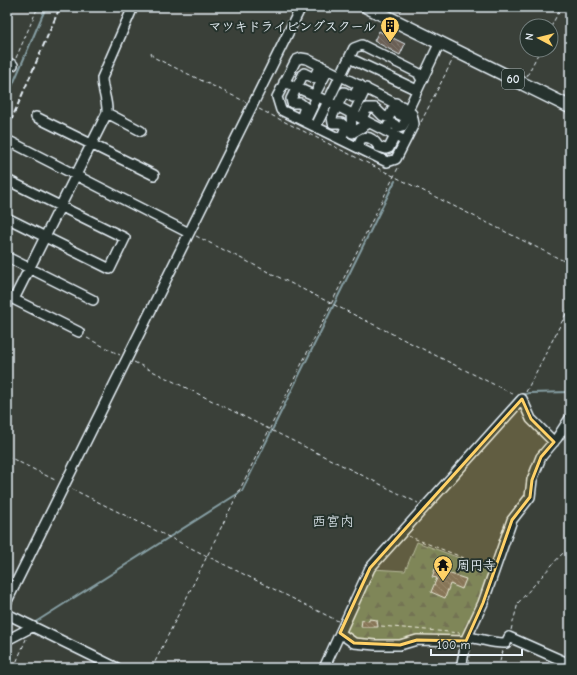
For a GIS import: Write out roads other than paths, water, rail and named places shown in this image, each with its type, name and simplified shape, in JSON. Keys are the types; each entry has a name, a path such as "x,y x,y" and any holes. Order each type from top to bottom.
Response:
{"main road":[{"name":"60","path":"367,7 570,107"}],"street":[{"path":"79,332 10,297 29,268 46,237 107,113 108,105 102,86 102,78 133,7"},
{"path":"7,601 302,7"},
{"path":"359,117 367,108 370,107 375,108 383,116 389,117 402,106 417,90 440,42"},
{"path":"316,126 354,48 362,45 418,73 422,80"},
{"path":"349,58 417,90"},
{"path":"307,59 402,106 398,114 407,118 409,125 396,159 387,162 281,110 278,105 277,97 296,60 307,59"},
{"path":"303,120 305,107 300,103 292,103 291,99 304,73 314,78 324,68"},
{"path":"303,120 316,96 324,68"},
{"path":"284,82 337,106 404,141"},
{"path":"341,139 346,127 341,123 335,124 331,119 344,92 354,97 363,87"},
{"path":"359,117 363,87"},
{"path":"107,113 141,131"},
{"path":"36,117 154,175"},
{"path":"385,131 390,123 400,128 409,125"},
{"path":"357,147 361,139 367,137 376,141 379,147 386,149 389,148 395,136"},
{"path":"11,142 77,174 189,232"},
{"path":"7,180 125,238 110,269 7,218"},
{"path":"7,257 93,300"},
{"path":"324,668 370,568 522,398 531,419 554,442"},
{"path":"461,668 467,637 483,603 512,520 530,497 532,480 541,458 570,418"},
{"path":"7,614 117,668"},
{"path":"7,640 32,627"},
{"path":"342,628 354,643 375,645 400,645 417,640 467,637 496,643 507,640 570,664"}],"waterway":[{"path":"7,98 46,7"},
{"path":"34,623 242,491 395,181"},
{"path":"486,432 517,397 529,393 570,392"}],"railway":[{"path":"7,130 60,7"}],"place":[{"name":"マツキドライビングスクール","path":"390,43"},
{"name":"周円寺","path":"443,582"}],"district":[{"name":"西宮内","path":"333,521"}]}
